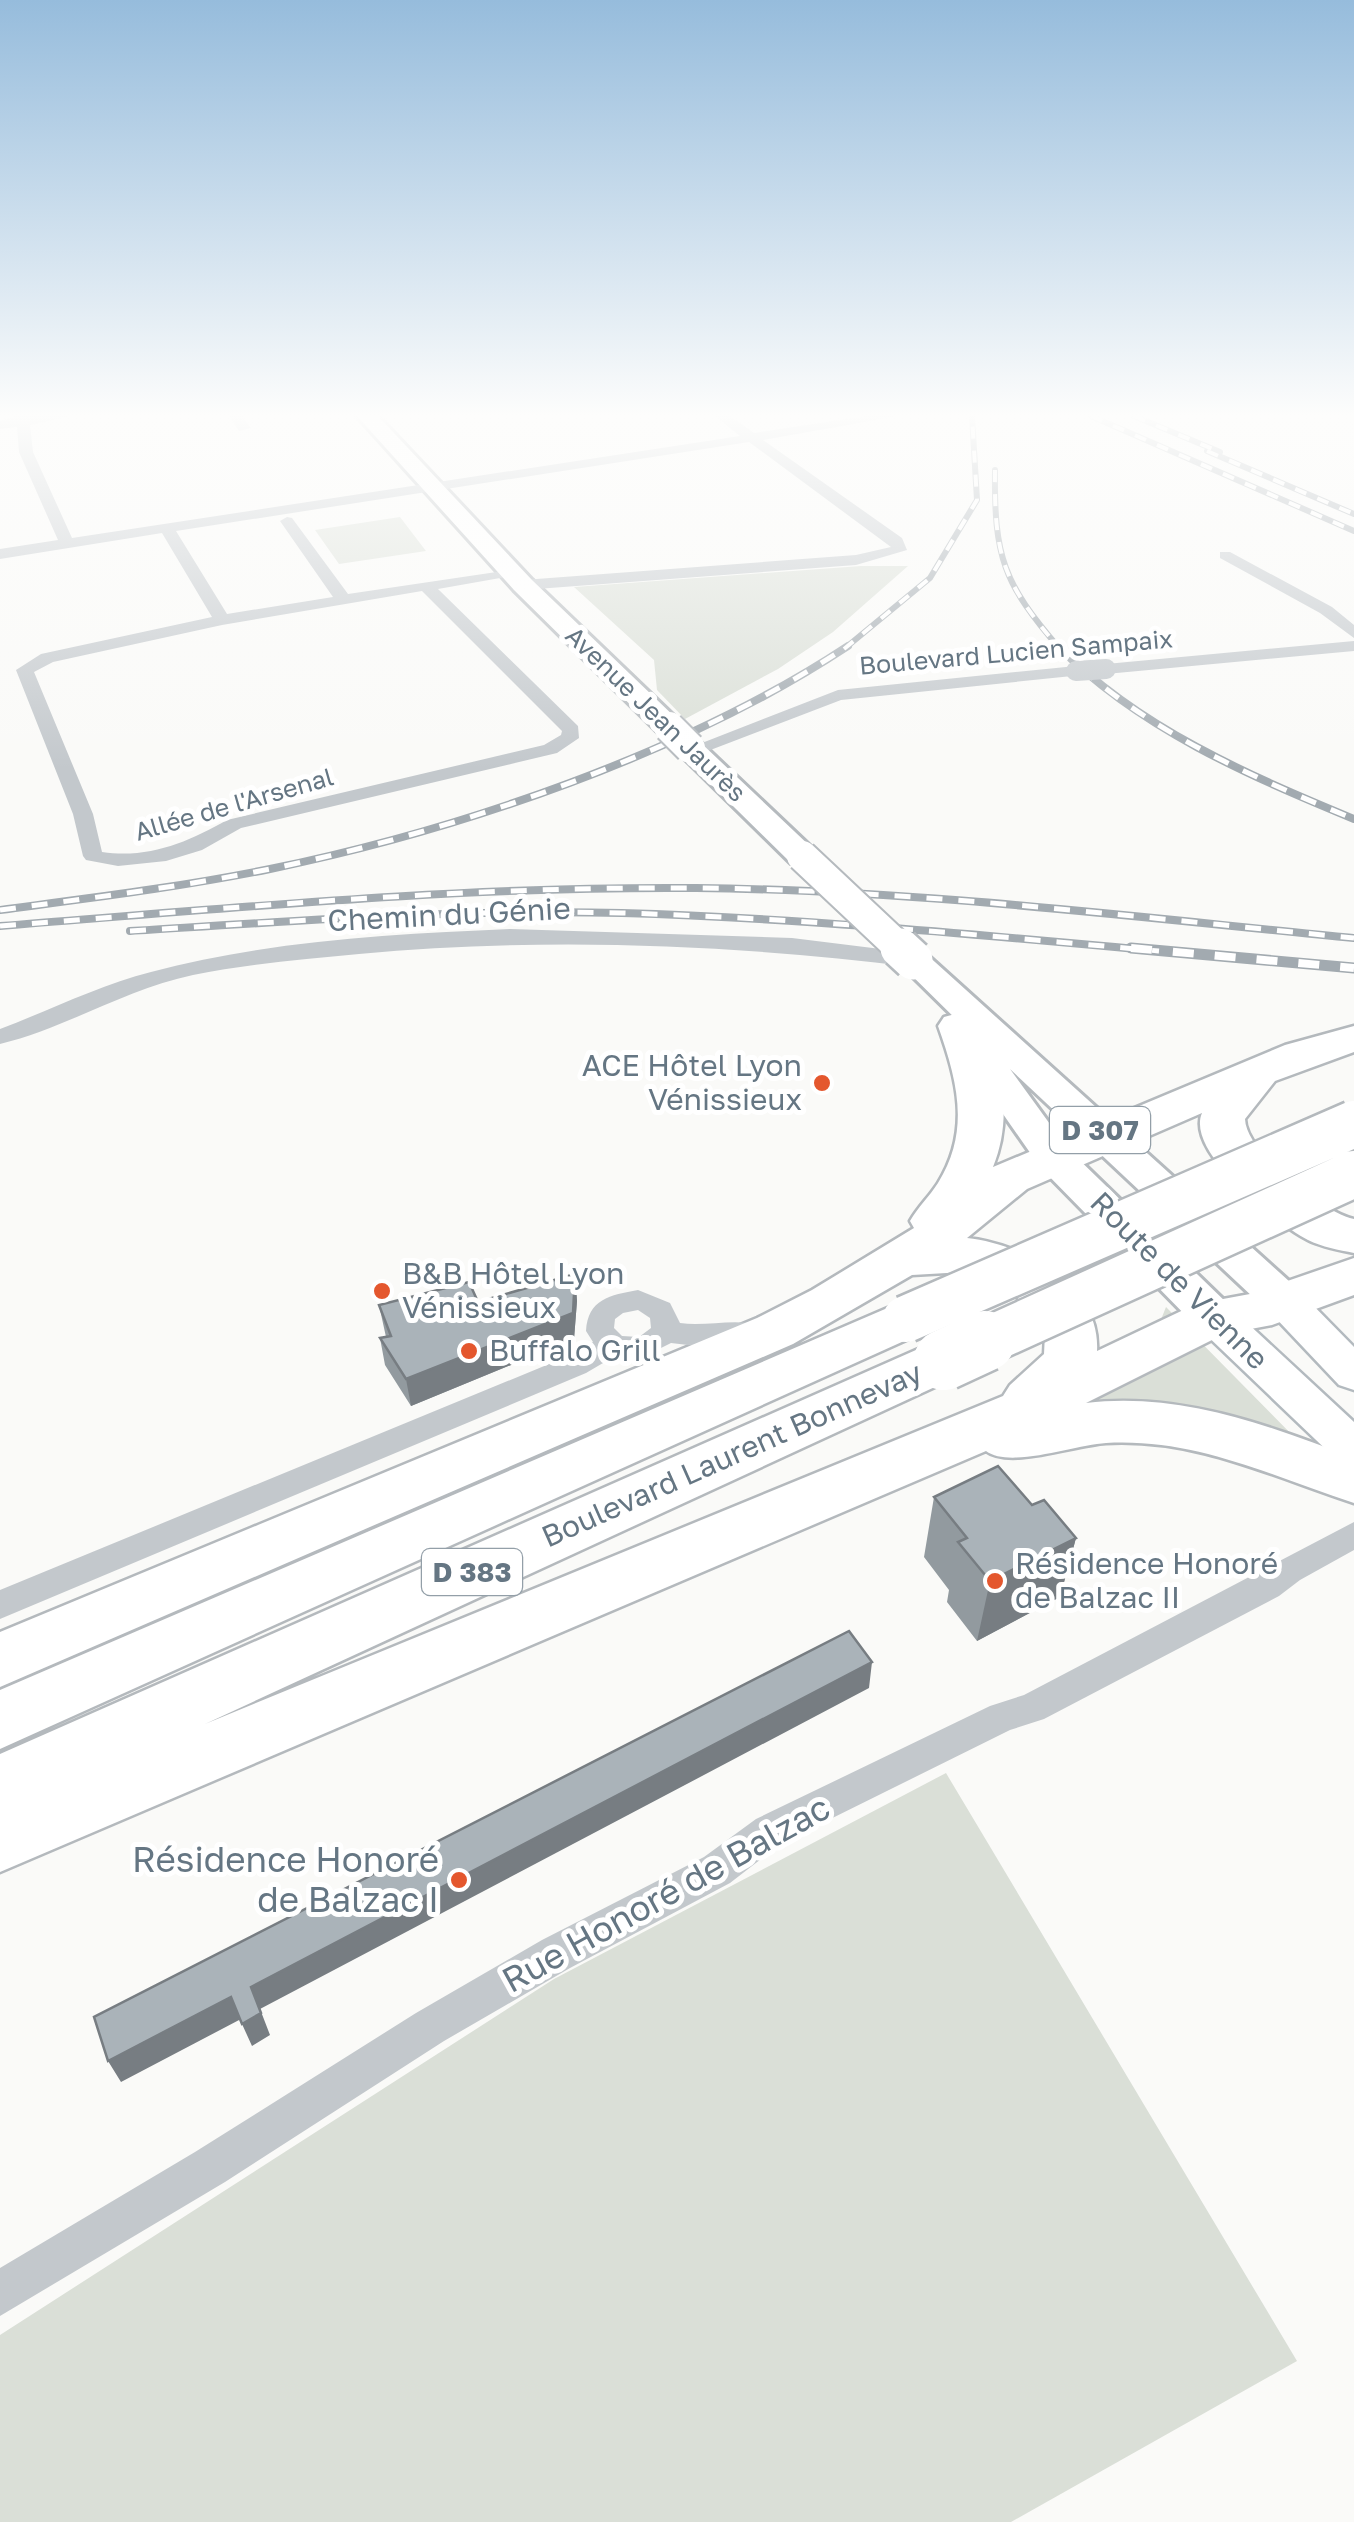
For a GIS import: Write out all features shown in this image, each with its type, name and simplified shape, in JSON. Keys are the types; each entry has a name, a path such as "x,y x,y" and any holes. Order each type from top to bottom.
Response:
{"highway":[{"path":"896,1261 956,1196 978,1142 980,1084 959,1026"},
{"path":"0,1660 715,1357 830,1303 935,1238 996,1188 1054,1158 1315,1049 1354,1039"},
{"path":"1260,1071 1222,1118 1220,1132 1230,1148 1281,1198 1327,1229 1354,1236"},
{"name":"Boulevard Laurent Bonnevay","path":"0,1786 925,1340 1354,1124"},
{"name":"Boulevard Laurent Bonnevay","path":"0,1720 925,1340 1354,1174"},
{"path":"896,1261 926,1255 963,1255 1004,1263 1057,1305 1070,1332 1072,1348 1067,1362 1002,1421"},
{"path":"0,1840 1002,1421 1214,1317 1285,1302 1354,1276"},
{"path":"876,1473 1046,1430 1130,1419 1218,1431 1354,1481"}],"main road":[{"name":"Avenue Jean Jaurès","path":"476,534 517,579 913,960"},
{"name":"Route de Vienne","path":"913,960 1054,1158 1354,1449"},
{"name":"Route de Vienne","path":"913,960 1285,1302 1354,1374"}],"street":[{"path":"62,534 67,544"},
{"path":"0,554 131,534"},
{"path":"170,534 222,620"},
{"path":"296,534 344,600"},
{"name":"Allée de l'Arsenal","path":"426,586 572,730 570,738 550,750 234,824 191,847 120,861 93,856 83,814 25,670 47,658 222,620 426,586 856,560 895,554 901,547 887,534"},
{"path":"1225,555 1326,610 1354,634"},
{"name":"Boulevard Lucien Sampaix","path":"684,741 838,695 1354,646"},
{"name":"Chemin du Génie","path":"0,1036 154,978 196,968 268,956 458,938 510,936 792,945 913,960"},
{"path":"0,1604 576,1365 612,1344 642,1348 656,1342 665,1332 665,1315 659,1308 638,1300 615,1304 602,1315 600,1331 612,1344"},
{"path":"665,1332 729,1337 830,1303"},
{"name":"Rue Honoré de Balzac","path":"0,2293 210,2168 430,2028 556,1954 717,1870 769,1831 1002,1717 1032,1708 1267,1586 1288,1570 1354,1535"}],"shaded area":[{"path":"318,534 413,534 426,551 339,564"},
{"path":"908,566 833,632 778,669 685,719 657,690 654,660 574,587"},
{"path":"1166,1307 1301,1444 1064,1411 1148,1352"},
{"path":"946,1773 1297,2361 1011,2522 0,2522 0,2335 554,1979"}],"building":[{"path":"575,1274 573,1313 406,1379 380,1338 391,1336 379,1305 469,1282 478,1302"},
{"path":"998,1466 1032,1505 1044,1500 1076,1538 990,1581 958,1542 967,1538 934,1497"},
{"path":"849,1631 872,1662 251,1987 261,2013 242,2024 231,1997 108,2061 94,2017"}],"railway":[{"path":"847,647 930,578 957,534"},
{"path":"998,534 1014,586 1060,649"},
{"path":"1058,646 1123,702 1159,725 1236,767 1354,819"},
{"path":"0,910 270,869 343,853 494,810 570,783 716,720 847,647"},
{"path":"0,926 435,894 696,888 943,899 1354,938"},
{"path":"130,931 438,914 622,913 823,923 1159,951"},
{"path":"1131,948 1354,968"}],"place":[{"name":"ACE Hôtel Lyon Vénissieux","path":"822,1083"},
{"name":"B&B Hôtel Lyon Vénissieux","path":"382,1291"},
{"name":"Buffalo Grill","path":"469,1351"},
{"name":"Résidence Honoré de Balzac II","path":"995,1581"},
{"name":"Résidence Honoré de Balzac I","path":"459,1880"}]}
